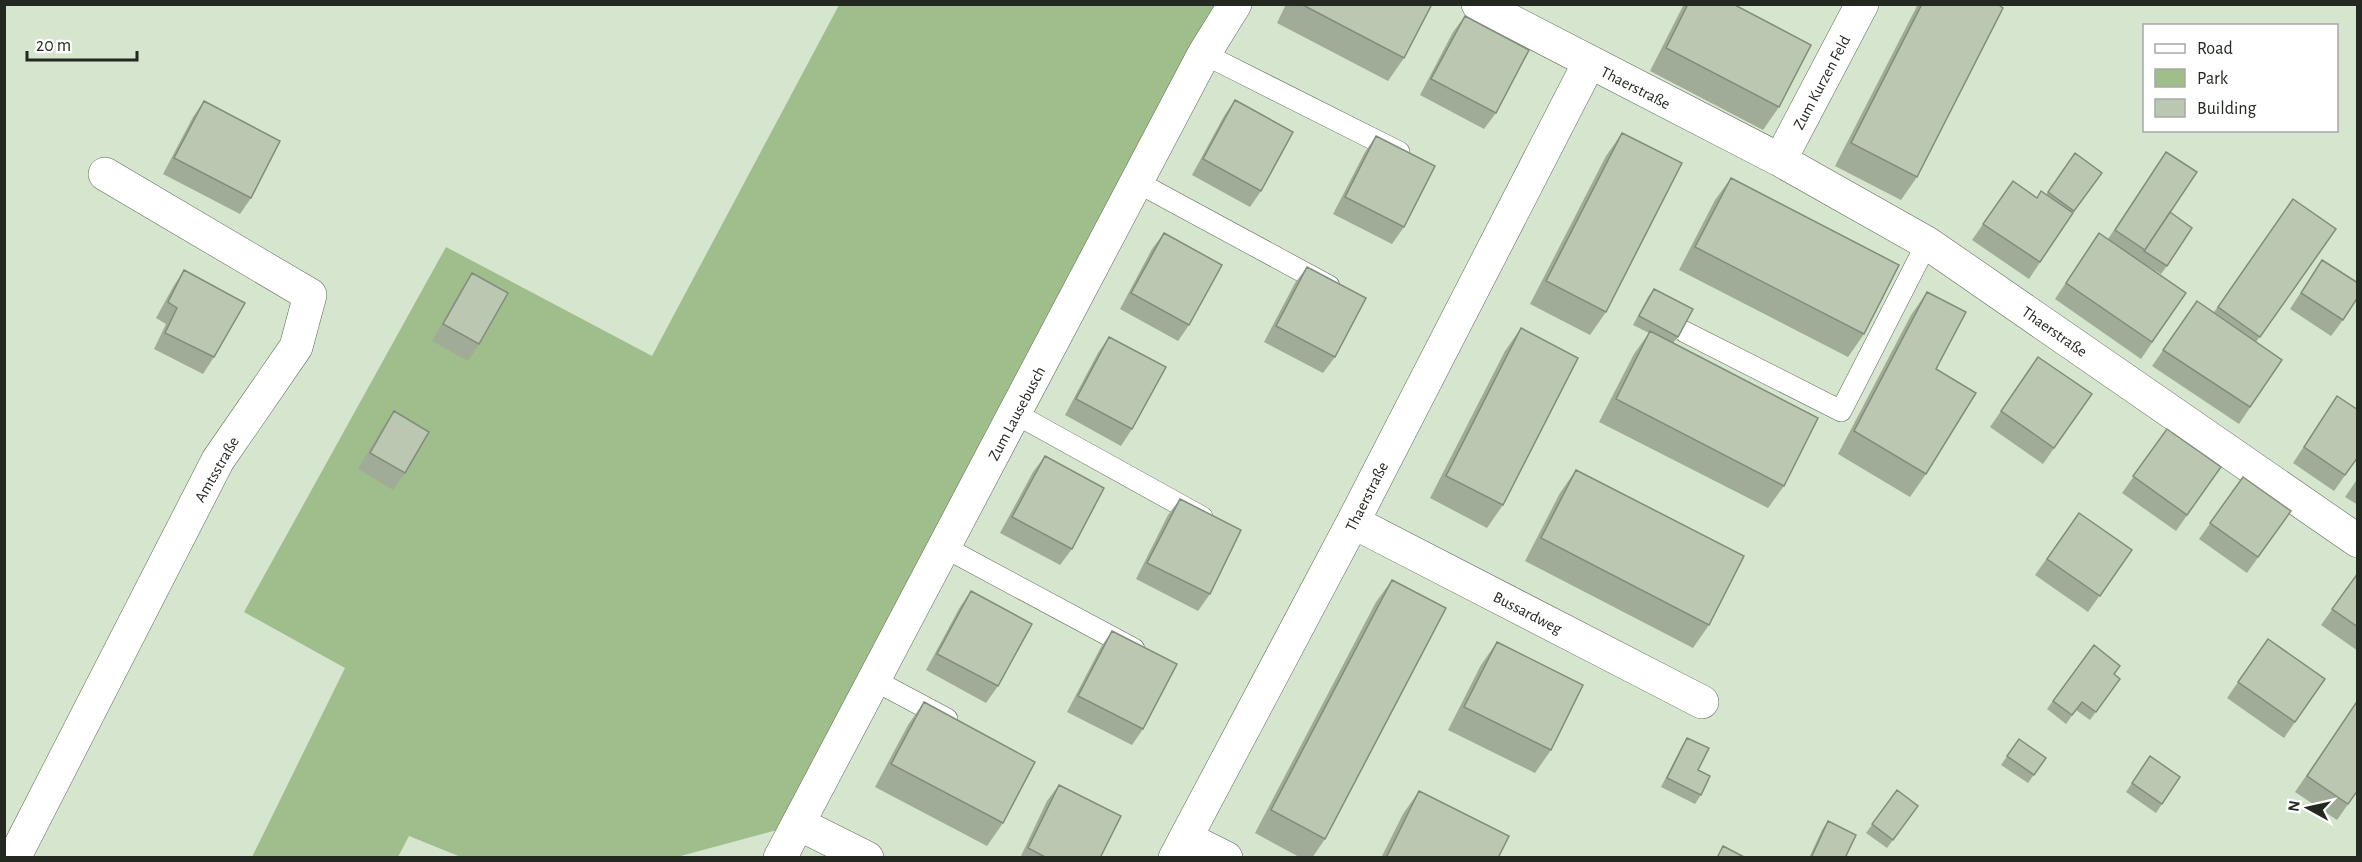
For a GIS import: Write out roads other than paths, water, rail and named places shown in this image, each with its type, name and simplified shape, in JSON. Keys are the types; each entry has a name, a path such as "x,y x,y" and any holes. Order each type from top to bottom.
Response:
{"street":[{"name":"Zum Lausebusch","path":"799,824 1204,54 1235,4"},
{"path":"1478,4 1589,63"},
{"name":"Zum Kurzen Feld","path":"1780,160 1862,4"},
{"name":"Thaerstraße","path":"1226,858 1180,848 1353,522 1589,63 1780,160 1928,243 2358,541"},
{"name":"Amtsstraße","path":"14,858 218,460 296,347 310,295 105,174"},
{"name":"Bussardweg","path":"1353,522 1702,702"},
{"path":"780,858 799,824 867,858"}],"lane":[{"path":"1204,54 1420,163"},
{"path":"1137,182 1348,297"},
{"path":"1685,332 1841,411 1928,243"},
{"path":"1016,414 1220,526"},
{"path":"944,547 1152,658"},
{"path":"874,680 963,728"}]}
